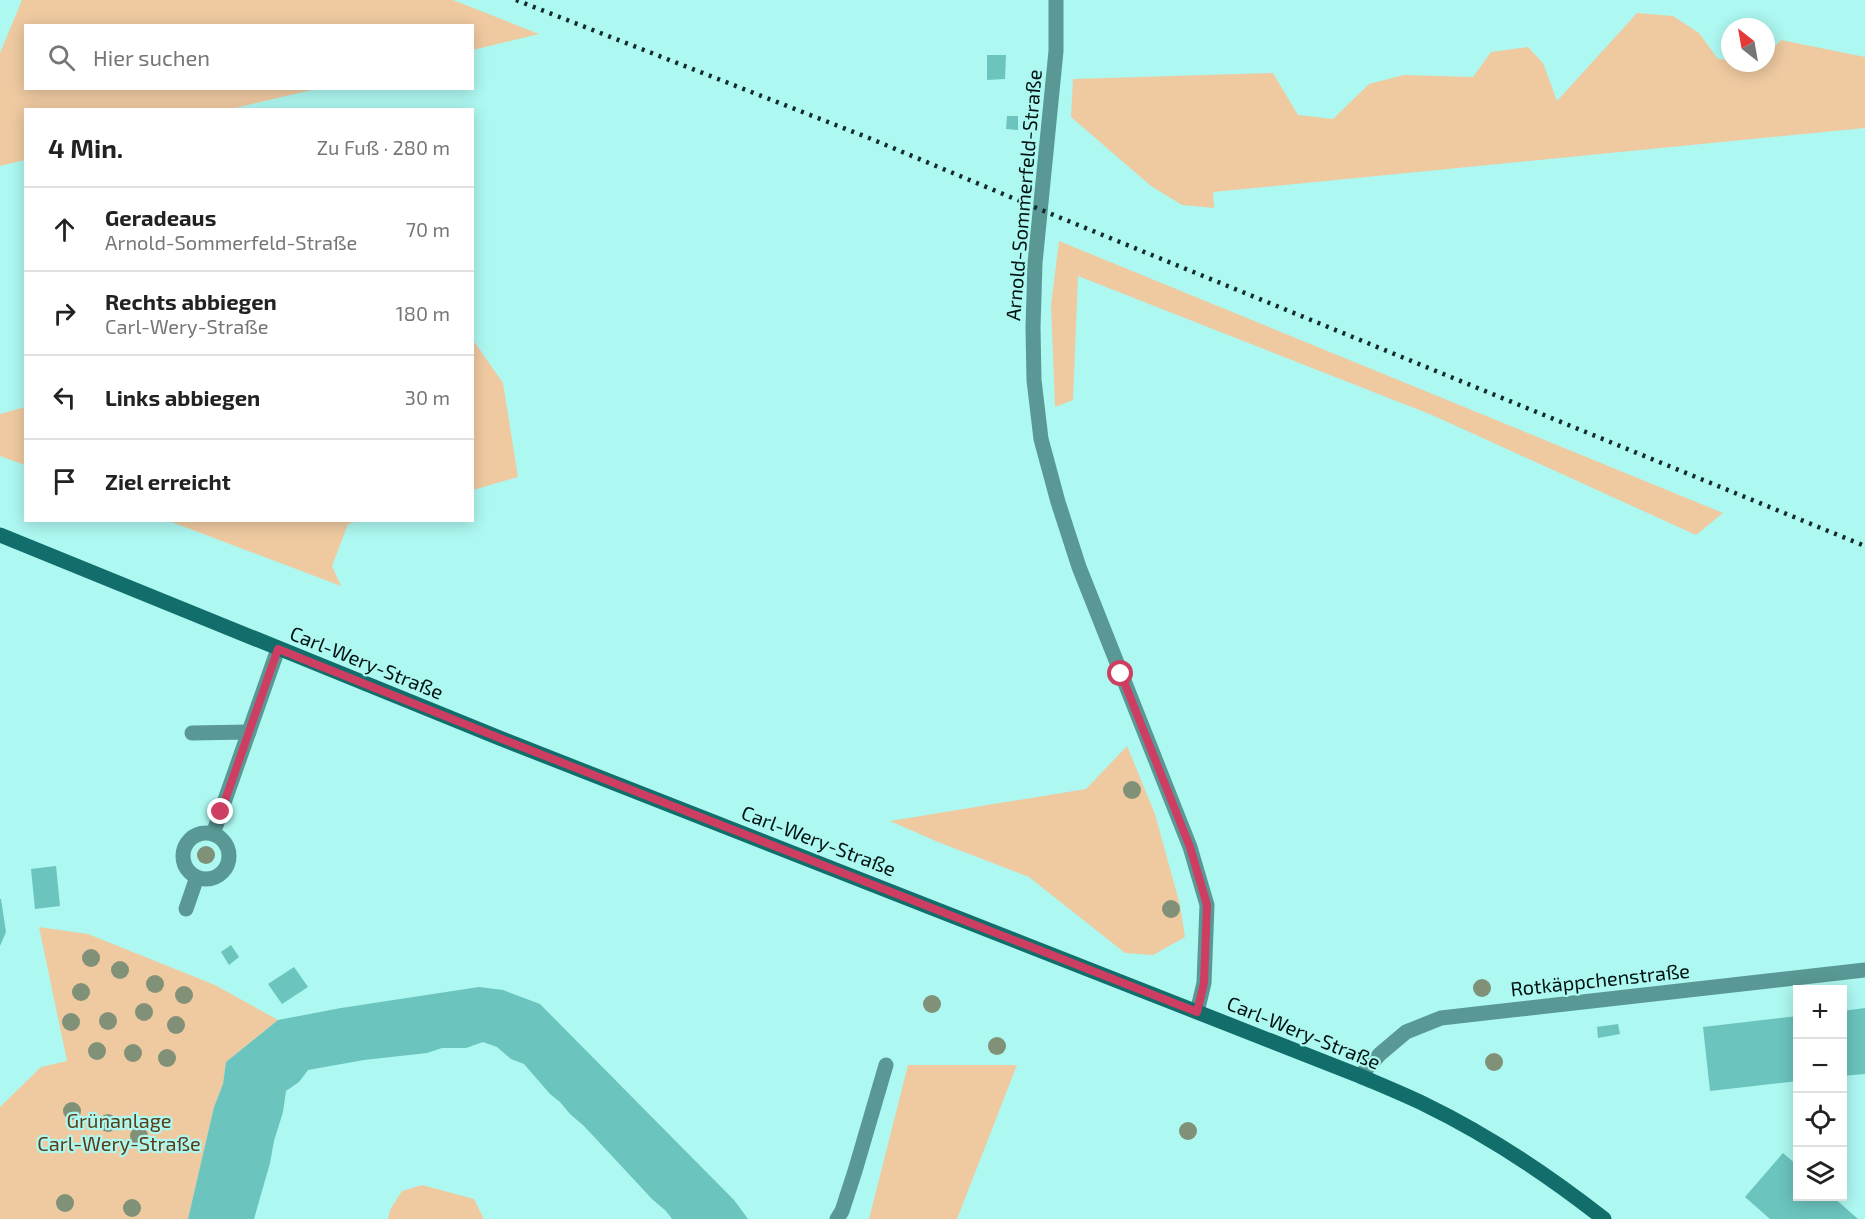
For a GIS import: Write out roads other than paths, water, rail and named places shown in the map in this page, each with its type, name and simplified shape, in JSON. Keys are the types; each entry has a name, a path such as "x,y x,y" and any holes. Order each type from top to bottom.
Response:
{"main road":[{"name":"Carl-Wery-Straße","path":"0,535 502,739 1360,1076 1425,1104 1481,1135 1549,1179 1604,1219"}],"street":[{"name":"Arnold-Sommerfeld-Straße","path":"1056,0 1056,51 1035,264 1034,380 1041,439 1079,567 1190,847 1207,905 1204,983 1197,1012"},
{"path":"213,834 278,649"},
{"path":"192,733 249,732"},
{"path":"206,833 213,834 226,846 229,854 228,863 220,875 211,878 197,877 188,870 183,854 191,839 206,833"},
{"path":"186,909 197,877"},
{"name":"Rotkäppchenstraße","path":"1360,1076 1380,1054 1406,1032 1441,1018 1865,970"},
{"path":"837,1219 842,1211 855,1171 886,1065"}],"railway":[{"path":"516,0 869,138 1865,546"}],"park label":[{"name":"Grünanlage Carl-Wery-Straße","path":"119,1132"}]}
